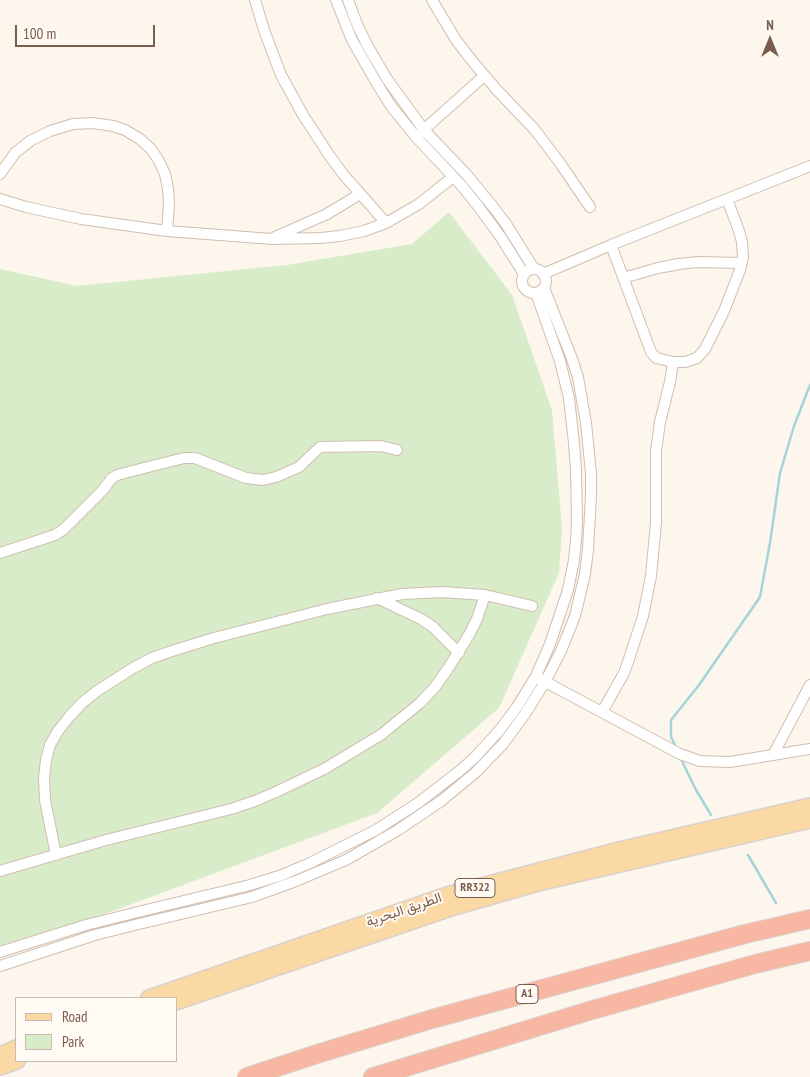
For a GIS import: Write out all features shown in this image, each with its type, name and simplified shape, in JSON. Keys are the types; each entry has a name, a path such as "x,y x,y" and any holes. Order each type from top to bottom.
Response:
{"highway":[{"name":"A1","path":"247,1077 432,1019 745,934 810,919"},
{"path":"373,1077 589,1011 755,964 810,951"}],"main road":[{"name":"الطريق البحرية","path":"152,997 447,895 620,850 810,806"},
{"name":"الطريق البحرية","path":"178,1001 454,907 538,883 810,820"},
{"path":"0,1055 15,1048"},
{"path":"0,1068 15,1062"}],"street":[{"path":"255,0 281,75 303,116 343,174 386,223"},
{"path":"336,0 347,28 372,76 391,106 486,216 524,274"},
{"path":"348,0 357,24 376,61 398,95 424,130 467,175 494,208 546,278 546,283 540,291"},
{"path":"432,0 456,40 484,76 535,130 590,207"},
{"path":"416,137 484,76"},
{"path":"0,174 14,154 30,141 50,131 73,124 93,123 125,130 140,139 151,149 159,160 165,174 169,204 167,231"},
{"path":"540,291 526,291 523,287 522,278 524,274 530,270 539,271 611,244 810,166"},
{"path":"0,199 26,207 82,219 167,231 272,239 321,238 364,231 386,223 419,204 453,177"},
{"path":"272,239 327,214 360,194"},
{"path":"611,244 654,356 660,360 673,362 691,360 702,354 705,349 724,310 741,263 742,237 727,199"},
{"path":"623,278 679,264 698,262 741,263"},
{"path":"0,952 95,923 250,885 282,875 335,851 402,814 462,769 476,757 499,731 536,676 550,644 568,590 574,560 577,512 574,443 569,398 540,291"},
{"path":"0,966 95,935 252,897 296,881 353,856 420,816 458,788 475,774 503,744 545,682 561,651 575,616 585,574 588,550 591,473 578,377 569,350 540,291"},
{"path":"602,712 624,673 643,616 651,576 656,522 656,451 660,422 673,362"},
{"path":"0,553 55,535 64,529 104,490 111,479 117,475 140,469 184,458 195,458 246,478 263,480 276,477 299,467 320,447 381,446 397,450"},
{"path":"56,854 45,800 44,778 50,745 58,731 76,710 98,691 152,658 276,622 377,598 402,594 435,592 485,595 532,606"},
{"path":"0,871 114,838 231,809 255,801 326,768 382,734 435,687 459,653 477,619 485,595"},
{"path":"377,598 421,619 433,627 459,653"},
{"path":"536,676 680,754 700,761 730,762 810,748"},
{"path":"773,755 810,687"}],"green space":[{"path":"449,212 512,295 552,410 562,528 559,573 499,708 377,813 0,953 0,269 77,286 287,265 412,244"}],"waterway":[{"path":"676,747 671,737 671,720 699,685 760,597 780,473 794,426 810,385"},
{"path":"681,759 711,815"},
{"path":"748,855 776,903"}]}
